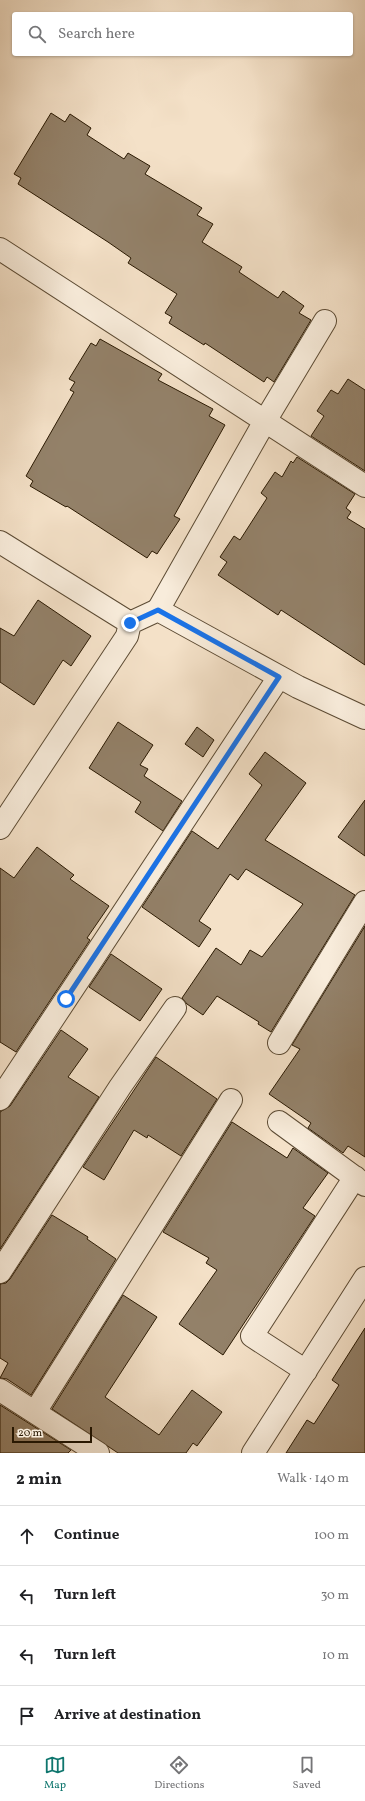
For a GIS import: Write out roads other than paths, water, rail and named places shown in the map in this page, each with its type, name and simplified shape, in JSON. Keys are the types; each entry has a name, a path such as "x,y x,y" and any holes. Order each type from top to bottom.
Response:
{"street":[{"path":"0,249 365,486"},
{"path":"0,828 126,636 130,623 158,610 265,421 325,321"},
{"path":"0,542 130,623"},
{"path":"158,610 279,677 365,718"},
{"path":"0,1099 279,677"},
{"path":"278,1043 365,902"},
{"path":"0,1272 120,1087 174,1008"},
{"path":"35,1412 231,1100"},
{"path":"279,1122 360,1181 252,1336 306,1371"},
{"path":"253,1453 365,1278"},
{"path":"0,1390 98,1453"}]}
